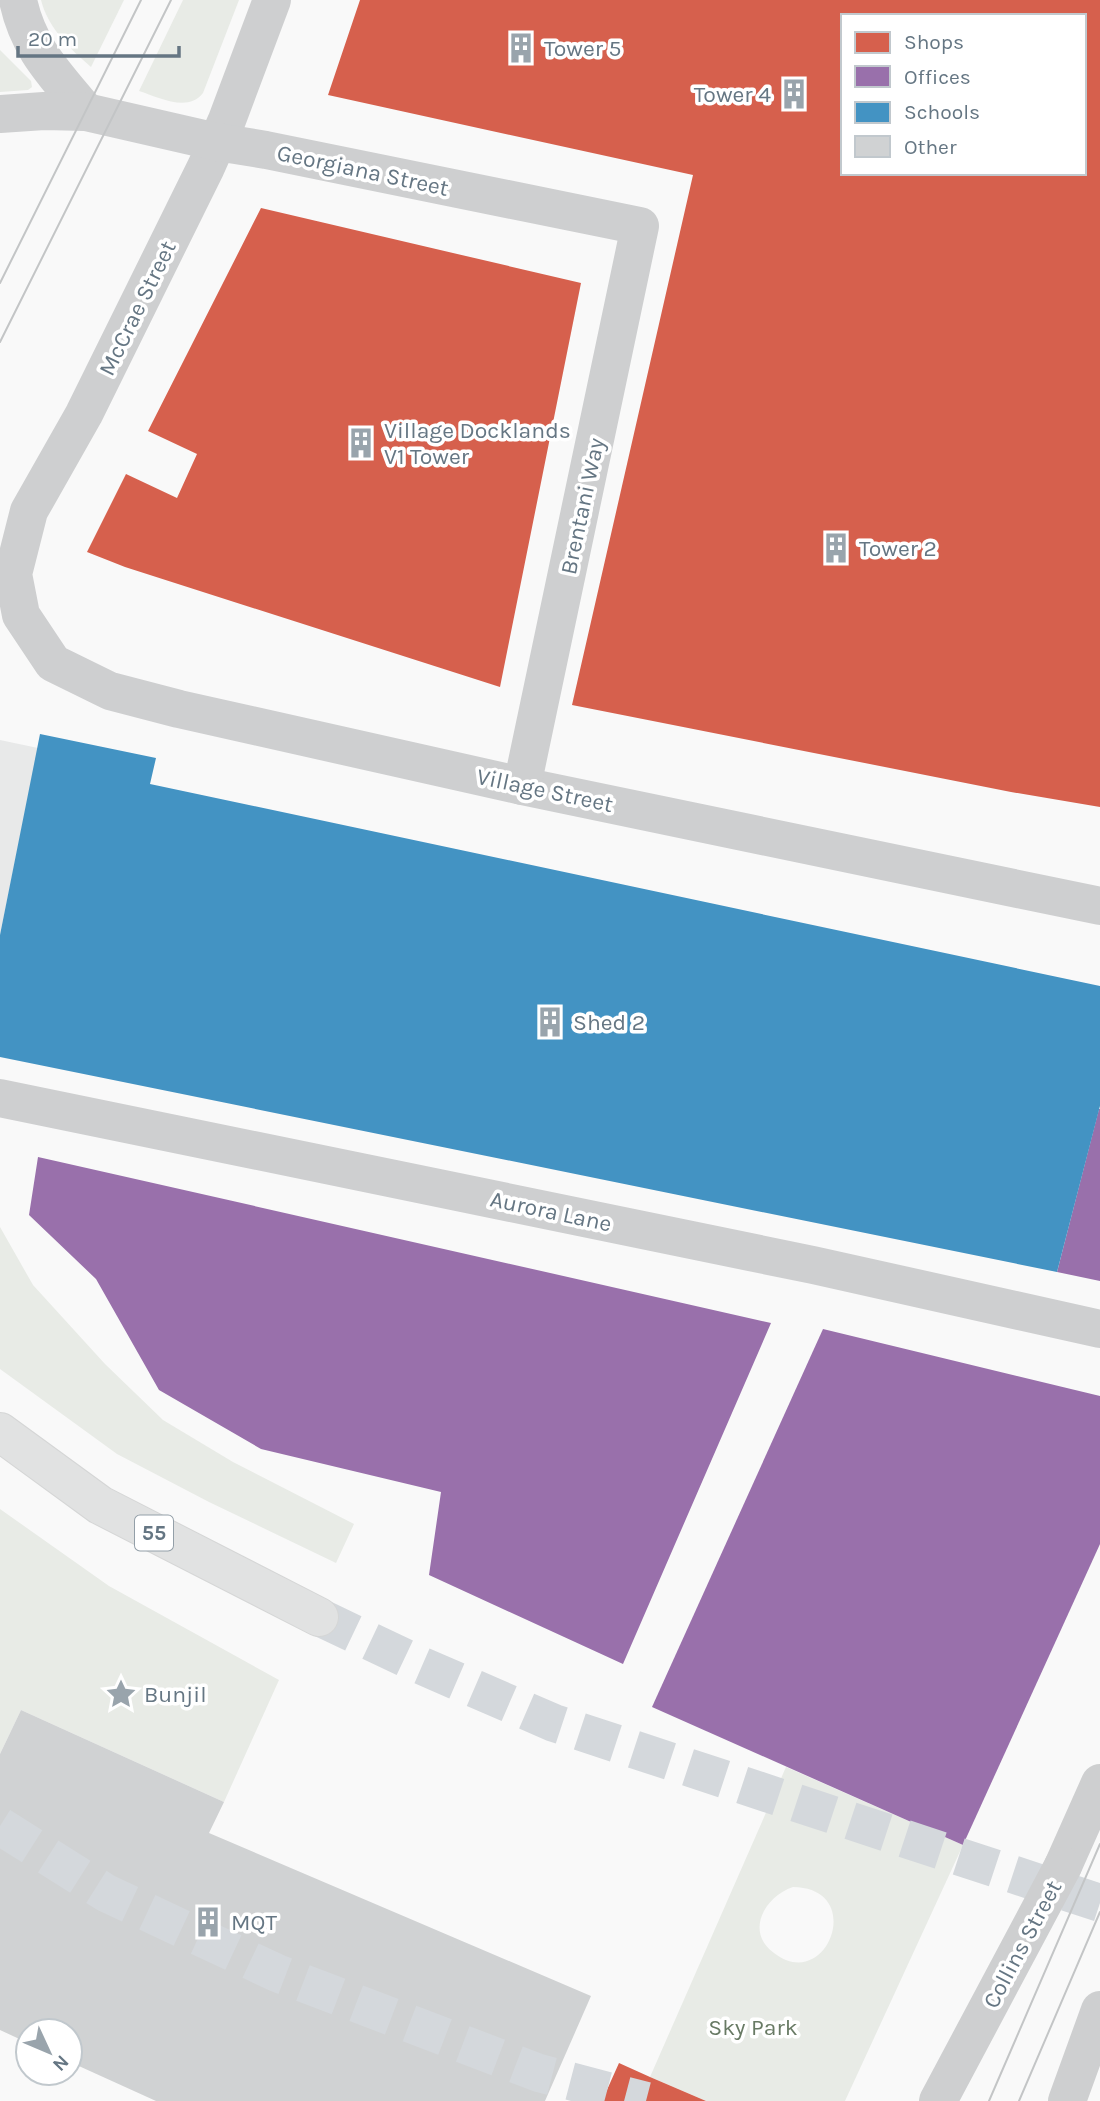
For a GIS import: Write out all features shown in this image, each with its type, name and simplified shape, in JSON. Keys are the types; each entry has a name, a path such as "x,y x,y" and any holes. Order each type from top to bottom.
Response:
{"highway":[{"name":"55","path":"0,1432 100,1505 319,1617"}],"street":[{"path":"18,0 23,21 36,50 86,112"},
{"name":"McCrae Street","path":"21,615 13,574 29,511 84,414 192,197 217,142 272,0"},
{"name":"Georgiana Street","path":"0,114 86,112 217,142 640,226"},
{"name":"Brentani Way","path":"523,786 640,226"},
{"name":"Village Street","path":"21,615 53,663 110,691 523,786 1100,906"},
{"name":"Aurora Lane","path":"0,1098 813,1265 1100,1329"},
{"name":"Collins Street","path":"939,2101 1063,1866 1100,1783"},
{"path":"1067,2101 1100,2010"}],"shaded area":[{"path":"0,740 38,748 0,935"}],"green space":[{"path":"41,0 124,0 91,67 54,29"},
{"path":"183,0 239,0 203,93 197,99 181,103 139,91"},
{"path":"0,50 31,81 32,87 28,90 0,92"},
{"path":"0,1227 33,1285 105,1364 163,1420 233,1462 354,1524 336,1563 117,1454 0,1369"},
{"path":"0,1509 109,1586 279,1680 224,1802 21,1710 0,1754"},
{"name":"Sky Park","path":"786,1767 963,1845 845,2101 706,2101 650,2077","holes":["793,1887 816,1892 829,1904 833,1919 831,1936 823,1950 810,1960 793,1962 774,1953 765,1945 761,1935 762,1916 767,1907 783,1892"]}],"building: Shops":[{"path":"360,0 1100,0 1100,807 1011,792 572,705 693,175 328,95"},
{"name":"Village Docklands V1 Tower","path":"261,208 581,283 500,687 125,567 87,552 126,474 177,498 197,454 148,431"},
{"path":"619,2063 650,2077 706,2101 602,2101"}],"building: Offices":[{"path":"1100,1109 1100,1281 1057,1272"},
{"path":"38,1157 771,1323 623,1664 429,1575 441,1492 261,1449 159,1390 96,1279 29,1215"},
{"path":"823,1329 1100,1396 1100,1544 963,1845 652,1707"}],"building: Schools":[{"name":"Shed 2","path":"40,734 156,758 150,784 1100,986 1100,1106 1057,1272 0,1057 0,935"}],"building: Other":[{"name":"MQT","path":"21,1710 224,1802 209,1833 591,1996 545,2101 156,2101 84,2068 84,2017 14,2017 14,2036 0,2030 0,1754"}],"tunnel":[{"path":"319,1617 420,1665 554,1723 1100,1903"},
{"path":"0,1826 106,1893 277,1973 539,2073 646,2101"}],"tram line":[{"path":"0,283 141,0"},
{"path":"0,342 171,0"},
{"path":"989,2101 1100,1844"},
{"path":"1019,2101 1100,1912"}],"place":[{"name":"Tower 5","path":"521,48"},
{"name":"Tower 4","path":"794,94"},
{"name":"Village Docklands V1 Tower","path":"361,443"},
{"name":"Tower 2","path":"836,548"},
{"name":"Shed 2","path":"550,1022"},
{"name":"Bunjil","path":"121,1694"},
{"name":"MQT","path":"208,1922"}]}
